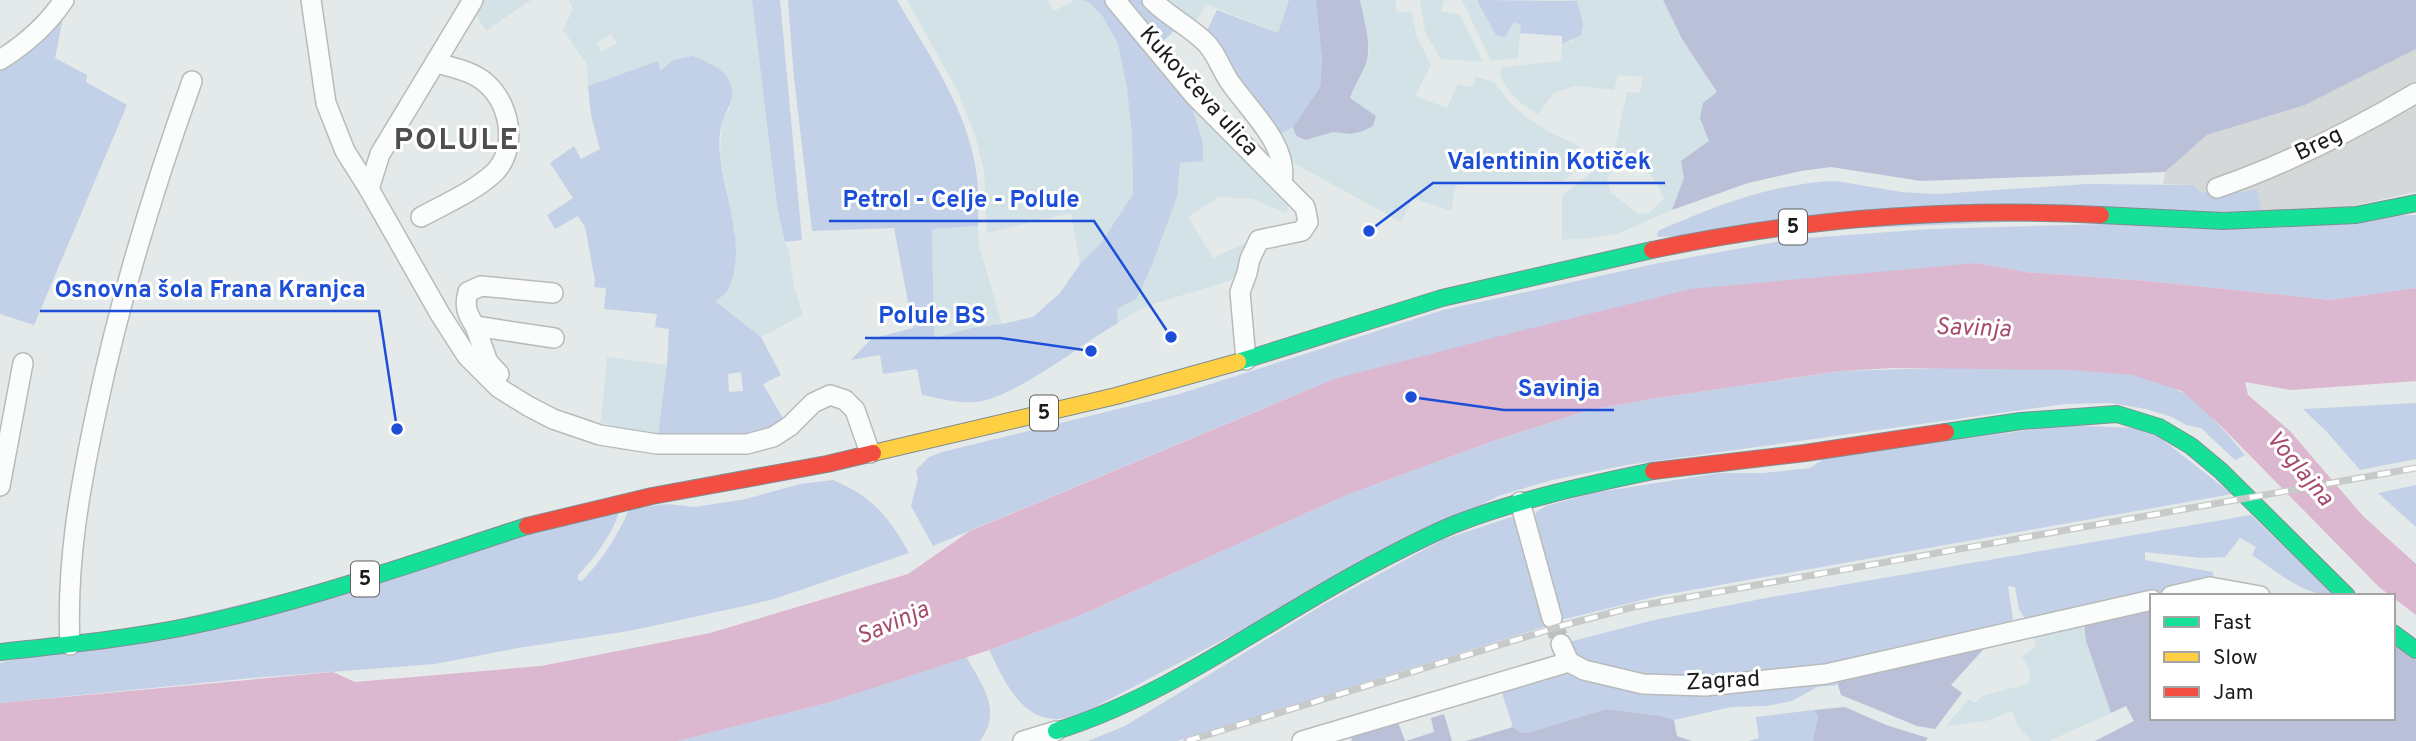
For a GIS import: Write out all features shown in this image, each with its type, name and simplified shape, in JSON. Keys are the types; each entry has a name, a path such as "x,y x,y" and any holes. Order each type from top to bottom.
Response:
{"main road":[{"name":"5","path":"0,652 70,645 190,626 331,590 537,523 652,496 827,464 1116,396 1245,360 1442,298 1655,249 1770,229 1898,216 2051,212 2236,221 2356,215 2416,203"},
{"path":"1056,731 1085,722 1154,691 1379,561 1456,524 1520,502 1652,471 1805,453 2021,421 2117,414 2159,428 2191,446 2265,513 2345,594"},
{"path":"2395,634 2416,650"}],"street":[{"path":"0,60 19,48 64,0"},
{"path":"311,0 326,103 345,151 467,356 499,388 553,419 600,435 657,444 747,444 773,437 790,426 813,404 830,396 845,400 855,410 870,453"},
{"path":"369,189 380,154 474,0"},
{"name":"Kukovčeva ulica","path":"1115,0 1194,95 1305,207 1308,222 1302,231 1259,240 1250,259 1240,292 1245,360"},
{"name":"Kukovčeva ulica","path":"1152,0 1167,15 1205,40 1216,55 1231,84 1260,118 1278,151 1284,170 1282,182"},
{"path":"421,218 496,171 509,148 508,125 499,97 485,82 468,71 437,63"},
{"path":"70,645 68,598 81,482 103,380 134,255 192,81"},
{"name":"Breg","path":"2217,188 2276,166 2328,142 2416,93"},
{"path":"552,293 481,286 468,292 465,302 467,315 475,326 488,362 503,378 533,396 553,419"},
{"path":"475,326 554,338"},
{"path":"0,486 23,363"},
{"path":"1520,502 1552,618"},
{"path":"2180,594 2210,587 2249,594"},
{"name":"Zagrad","path":"1302,741 1565,653 1584,670 1643,684 1705,686 1826,674 2150,600"},
{"path":"1023,741 1056,731"}],"shaded area":[{"path":"482,0 531,0 486,31 474,12"},
{"path":"569,0 752,0 777,206 789,250 794,287 803,315 761,337 716,302 735,260 735,230 720,157 722,121 730,108 660,72 657,62 588,86 587,64 563,30 573,9","holes":["611,34 617,43 601,52 597,43"]},
{"path":"752,0 780,0 802,240 785,242 777,206"},
{"path":"788,0 897,0 957,107 973,153 978,183 978,226 932,229 934,338 1033,317 1060,293 1080,264 1101,243 1133,194 1132,135 1127,88 1118,44 1103,17 1091,4 1083,0 1108,0 1197,106 1193,111 1203,143 1203,161 1180,163 1177,197 1152,265 1137,298 1117,309 1118,323 1028,381 992,398 976,402 922,395 917,369 883,374 880,355 851,360 871,339 913,328 894,228 812,231"},
{"path":"907,0 1047,0 1054,11 1075,0 1083,0 1091,4 1103,17 1118,44 1127,88 1132,135 1133,194 1101,243 1080,264 1071,213 987,233 984,171 976,138 958,92"},
{"path":"1121,0 1145,0 1175,30 1161,43"},
{"path":"1160,0 1289,0 1278,33 1206,4 1194,26"},
{"path":"1289,0 1316,0 1322,60 1320,87 1293,127 1276,137 1206,33 1217,10 1278,33"},
{"path":"1316,0 1360,0 1368,39 1367,57 1350,98 1376,116 1373,126 1363,131 1350,134 1333,132 1306,140 1296,136 1293,127 1320,87 1322,60"},
{"path":"1360,0 1395,0 1397,13 1411,11 1417,37 1431,65 1415,96 1447,108 1458,84 1472,87 1476,77 1494,82 1509,102 1525,116 1551,133 1577,145 1583,154 1582,166 1563,181 1456,185 1451,211 1413,198 1401,222 1288,160 1276,137 1293,127 1296,136 1306,140 1333,132 1350,134 1376,116 1350,98 1369,52"},
{"path":"1420,0 1444,0 1441,11 1460,15 1483,62 1441,59 1425,32"},
{"path":"1462,0 1479,0 1477,2 1496,35 1514,21 1521,25 1518,58 1491,61"},
{"path":"1565,0 1663,0 1682,39 1717,92 1709,141 1684,178 1672,210 1619,233 1562,240 1562,195 1614,152 1627,92 1640,93 1643,77 1618,75 1614,90 1574,86 1554,93 1538,114 1509,91 1501,77 1500,70 1503,67 1561,61 1562,44 1573,41 1569,2","holes":["1631,153 1656,182 1664,198 1649,213 1639,214 1610,192 1607,177"]},
{"path":"1663,0 2416,0 2416,49 2305,105 2207,135 2165,172 1921,181 1831,167 1748,183 1672,210 1684,178 1681,161 1709,141 1700,118 1703,103 1717,92 1682,39"},
{"path":"1477,1 1577,1 1583,24 1581,35 1562,44 1562,36 1520,33 1521,25 1514,22 1505,37 1496,35"},
{"path":"63,18 55,58 87,75 86,82 127,105 34,325 0,314 0,66"},
{"path":"2416,49 2416,192 2352,206 2262,211 2256,189 2243,192 2201,192 2194,185 2163,184 2165,172 2207,135 2305,105"},
{"path":"692,56 702,60 721,71 731,85 731,100 722,124 719,148 733,221 736,254 730,286 716,302 761,337 781,375 763,384 784,420 766,432 746,436 658,436 669,329 655,327 657,314 604,309 606,288 594,287 585,227 578,216 555,229 547,215 573,198 550,163 574,146 581,159 600,149 591,115 588,86 658,61 660,71 673,60","holes":["741,372 743,391 729,392 728,374"]},
{"path":"1197,106 1290,200 1286,213 1252,199 1219,197 1188,217 1213,258 1245,243 1248,249 1239,273 1228,281 1144,307 1118,323 1117,309 1137,297 1152,265 1177,197 1180,163 1203,143 1193,111"},
{"path":"1836,181 1901,192 1937,194 2087,184 2194,185 2201,192 2243,192 2257,189 2262,211 1657,237 1658,231 1745,197 1790,186"},
{"path":"2416,215 2416,288 2332,300 2147,281 2025,272 1978,263 1334,379 933,546 911,506 918,478 916,470 929,457 942,452 1179,394 1443,310 1659,263 1793,239 1930,229"},
{"path":"978,226 979,246 1002,324 972,328 934,338 932,229"},
{"path":"607,357 667,365 658,436 601,423"},
{"path":"1977,367 2107,371 2157,382 2188,396 2245,455 2235,460 2201,428 2146,409 2110,403 2065,404 1627,465 1552,480 1498,496 1091,709 1065,718 1050,719 1026,708 1009,687 989,650 1081,615 1344,496 1493,441 1589,410 1842,371"},
{"path":"2416,403 2416,459 2360,470 2303,409"},
{"path":"2065,425 2133,428 2159,437 2232,494 1658,596 1561,620 1534,522 1536,512 1546,506 1593,493 1720,473 1763,473 1810,468 1826,457"},
{"path":"833,480 859,493 878,509 909,553 749,605 629,631 435,664 252,678 0,703 0,663 619,512 602,545 578,575 578,580 582,581 609,547 629,509 667,504 694,507 746,499 800,484"},
{"path":"2416,485 2416,527 2378,493"},
{"path":"2251,515 2333,594 2312,592 2291,582 2252,555 2256,547 2240,538 2225,557 2201,558 2145,552 2145,560 2213,572 2214,581 2026,620 2019,609 2015,587 2008,586 2013,619 2008,626 1894,647 1813,670 1656,680 1579,662 1565,643 1654,620 1766,598"},
{"path":"1511,517 1518,522 1550,625 1177,741 1088,741 1125,726 1326,603 1442,540"},
{"path":"2150,606 2150,720 2395,720 2395,644 2416,660 2416,741 2095,741 2134,721 2126,706 2111,713 2086,641 2084,622"},
{"path":"2084,622 2086,641 2111,713 2049,741 2032,741 2018,727 2013,711 1986,721 1946,726 1969,699 1975,703 1982,696 2028,684 2030,672 2022,656 2037,646 2031,634"},
{"path":"1991,641 1951,685 1962,693 1935,729 1917,726 1841,695 1838,685 1840,678"},
{"path":"966,656 984,688 990,708 987,729 980,741 678,741 827,703"},
{"path":"1574,673 1625,686 1840,678 1838,685 1817,687 1792,701 1766,706 1731,707 1674,720 1606,709 1531,732 1521,733 1513,727 1500,687"},
{"path":"1845,707 1886,725 1928,738 1926,741 1813,741 1818,716 1814,710"},
{"path":"1606,709 1674,720 1677,736 1692,741 1466,741 1513,727 1521,733 1531,732"},
{"path":"1814,710 1818,716 1813,741 1748,741 1759,738 1756,717"},
{"path":"1444,714 1452,741 1406,741 1434,732 1431,718"},
{"path":"1396,717 1405,741 1352,741 1349,732"}],"water":[{"name":"Voglajna","path":"1978,263 2025,272 2147,281 2331,300 2416,288 2416,381 2291,390 2245,382 2248,395 2290,431 2363,516 2416,564 2416,615 2395,599 2395,594 2388,594 2379,587 2219,424 2182,391 2132,375 2072,370 1893,368 1841,371 1589,410 1493,441 1344,496 1081,615 989,650 827,703 678,741 0,741 0,703 333,672 355,682 541,666 710,633 908,574 970,531 1334,379 1691,289"}],"tunnel":[{"path":"1552,618 1561,644"}],"railway":[{"path":"1187,741 1561,626 1633,607 2416,468"}],"traffic: fast":[{"path":"2101,215 2223,221 2356,215 2416,203"},
{"path":"1238,362 1442,298 1652,250"},
{"path":"1946,432 2021,421 2117,414 2159,427 2191,446 2221,471 2345,594"},
{"path":"1056,731 1141,697 1222,653 1341,582 1448,527 1530,500 1653,471"},
{"path":"0,652 143,635 233,616 360,580 527,526"},
{"path":"2395,634 2416,650"}],"traffic: slow":[{"path":"873,453 1116,396 1238,362"}],"traffic: jam":[{"path":"1652,250 1763,230 1876,218 1989,213 2101,215"},
{"path":"1653,471 1805,453 1946,432"},
{"path":"527,526 652,496 873,453"}],"place":[{"name":"Valentinin Kotiček","path":"1369,231"},
{"name":"Petrol - Celje - Polule","path":"1171,337"},
{"name":"Polule BS","path":"1091,351"},
{"name":"Savinja","path":"1411,397"},
{"name":"Osnovna šola Frana Kranjca","path":"397,429"}],"district":[{"name":"POLULE","path":"457,141"}]}
